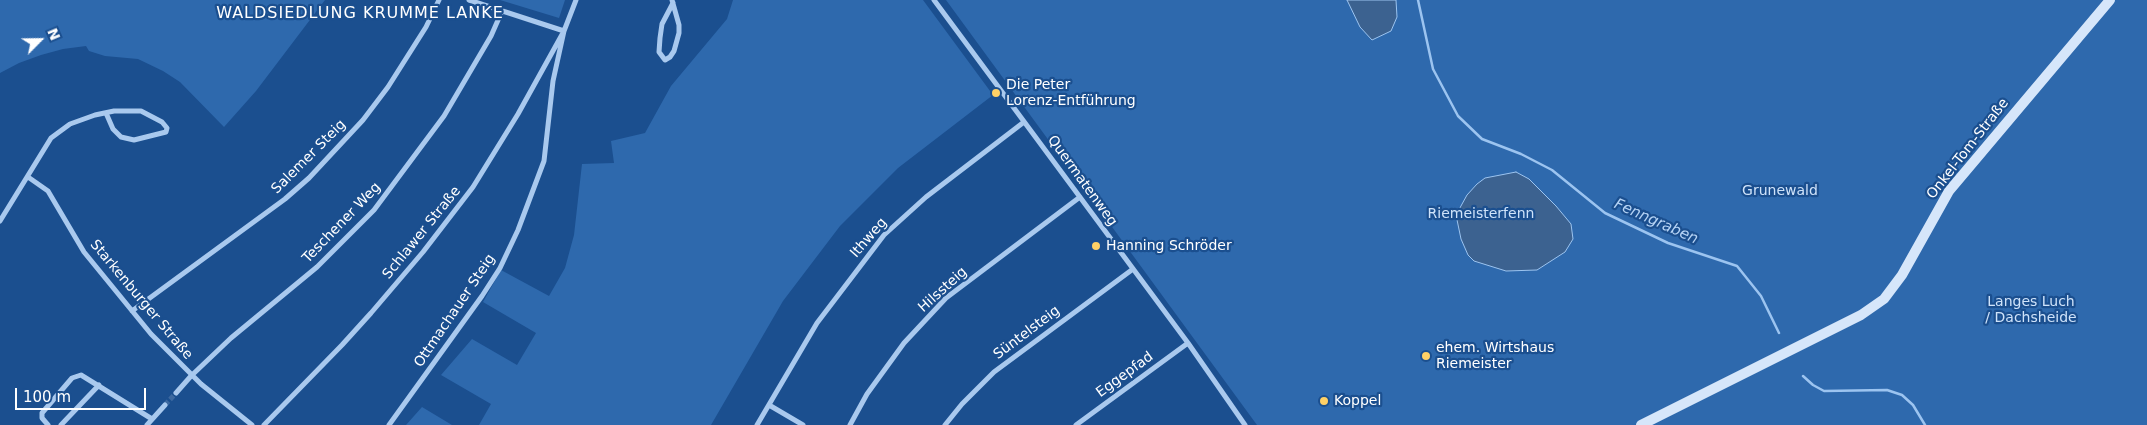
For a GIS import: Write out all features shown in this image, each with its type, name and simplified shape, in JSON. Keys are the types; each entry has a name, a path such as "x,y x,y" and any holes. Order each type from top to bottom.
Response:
{"main road":[{"name":"Onkel-Tom-Straße","path":"1641,425 1861,315 1884,300 1902,275 1949,191 2110,0"}],"street":[{"name":"Salemer Steig","path":"132,311 285,199 321,165 363,120 388,87 426,26 439,0"},
{"path":"469,0 564,31"},
{"name":"Ottmachauer Steig","path":"389,425 482,296 500,268 518,230 544,161 553,81 564,31 576,0"},
{"name":"Quermatenweg","path":"934,0 1188,343 1245,425"},
{"path":"673,1 679,24 679,33 674,51 666,60 659,52 660,38 662,24 673,1"},
{"name":"Teschener Weg","path":"176,393 230,338 317,267 374,210 444,116 491,36 502,11"},
{"name":"Schlawer Straße","path":"264,425 371,313 423,252 473,187 518,114 564,31"},
{"path":"0,222 51,138 63,127 86,117 106,113 123,111 141,111 162,122 166,132 134,140 121,137 114,129 106,113"},
{"name":"Ithweg","path":"757,425 817,322 884,235 926,196 1024,122"},
{"name":"Starkenburger Straße","path":"28,177 48,192 79,245 132,311 191,376 252,425"},
{"name":"Hilssteig","path":"850,425 868,394 895,356 946,298 1080,197"},
{"name":"Süntelsteig","path":"945,425 962,404 994,372 1133,269"},
{"name":"Eggepfad","path":"1076,425 1188,343"},
{"path":"48,425 42,418 42,414 72,378 81,374 152,419"},
{"path":"61,425 99,385"},
{"path":"146,425 165,405"},
{"path":"769,405 803,425"}],"green space":[{"path":"0,0 325,0 256,91 224,127 180,82 163,71 138,59 105,56 89,51 86,46 63,49 41,55 19,63 0,73"},
{"path":"500,0 565,0 559,18"},
{"path":"733,0 923,0 993,95 898,168 840,226 783,301 711,425 479,425 491,404 441,375 472,339 517,365 536,333 483,302 501,270 549,296 565,268 574,235 582,164 614,163 611,141 645,133 671,86 727,19"},
{"name":"Grunewald","path":"946,0 2147,0 2147,425 1257,425"},
{"path":"422,407 452,425 406,425"}],"shaded area":[{"path":"1347,0 1396,0 1397,17 1391,31 1372,40 1360,27"},
{"path":"1516,172 1529,179 1571,224 1573,239 1565,252 1537,270 1506,271 1474,261 1468,255 1461,239 1456,215 1467,195 1485,178"}],"waterway":[{"name":"Fenngraben","path":"1418,0 1433,69 1458,116 1482,139 1521,154 1552,170 1605,213 1668,243 1737,266 1761,296 1779,333"},
{"name":"Fenngraben","path":"1803,376 1813,385 1824,391 1887,390 1902,395 1913,405 1925,425"}],"tunnel":[{"path":"165,405 176,393"}],"place":[{"name":"Die Peter Lorenz-Entführung","path":"996,93"},
{"name":"Hanning Schröder","path":"1096,246"},
{"name":"ehem. Wirtshaus Riemeister","path":"1426,356"},
{"name":"Koppel","path":"1324,401"}],"district":[{"name":"WALDSIEDLUNG KRUMME LANKE","path":"360,14"}],"park label":[{"name":"Riemeisterfenn","path":"1481,214"},
{"name":"Langes Luch / Dachsheide","path":"2031,310"}]}
